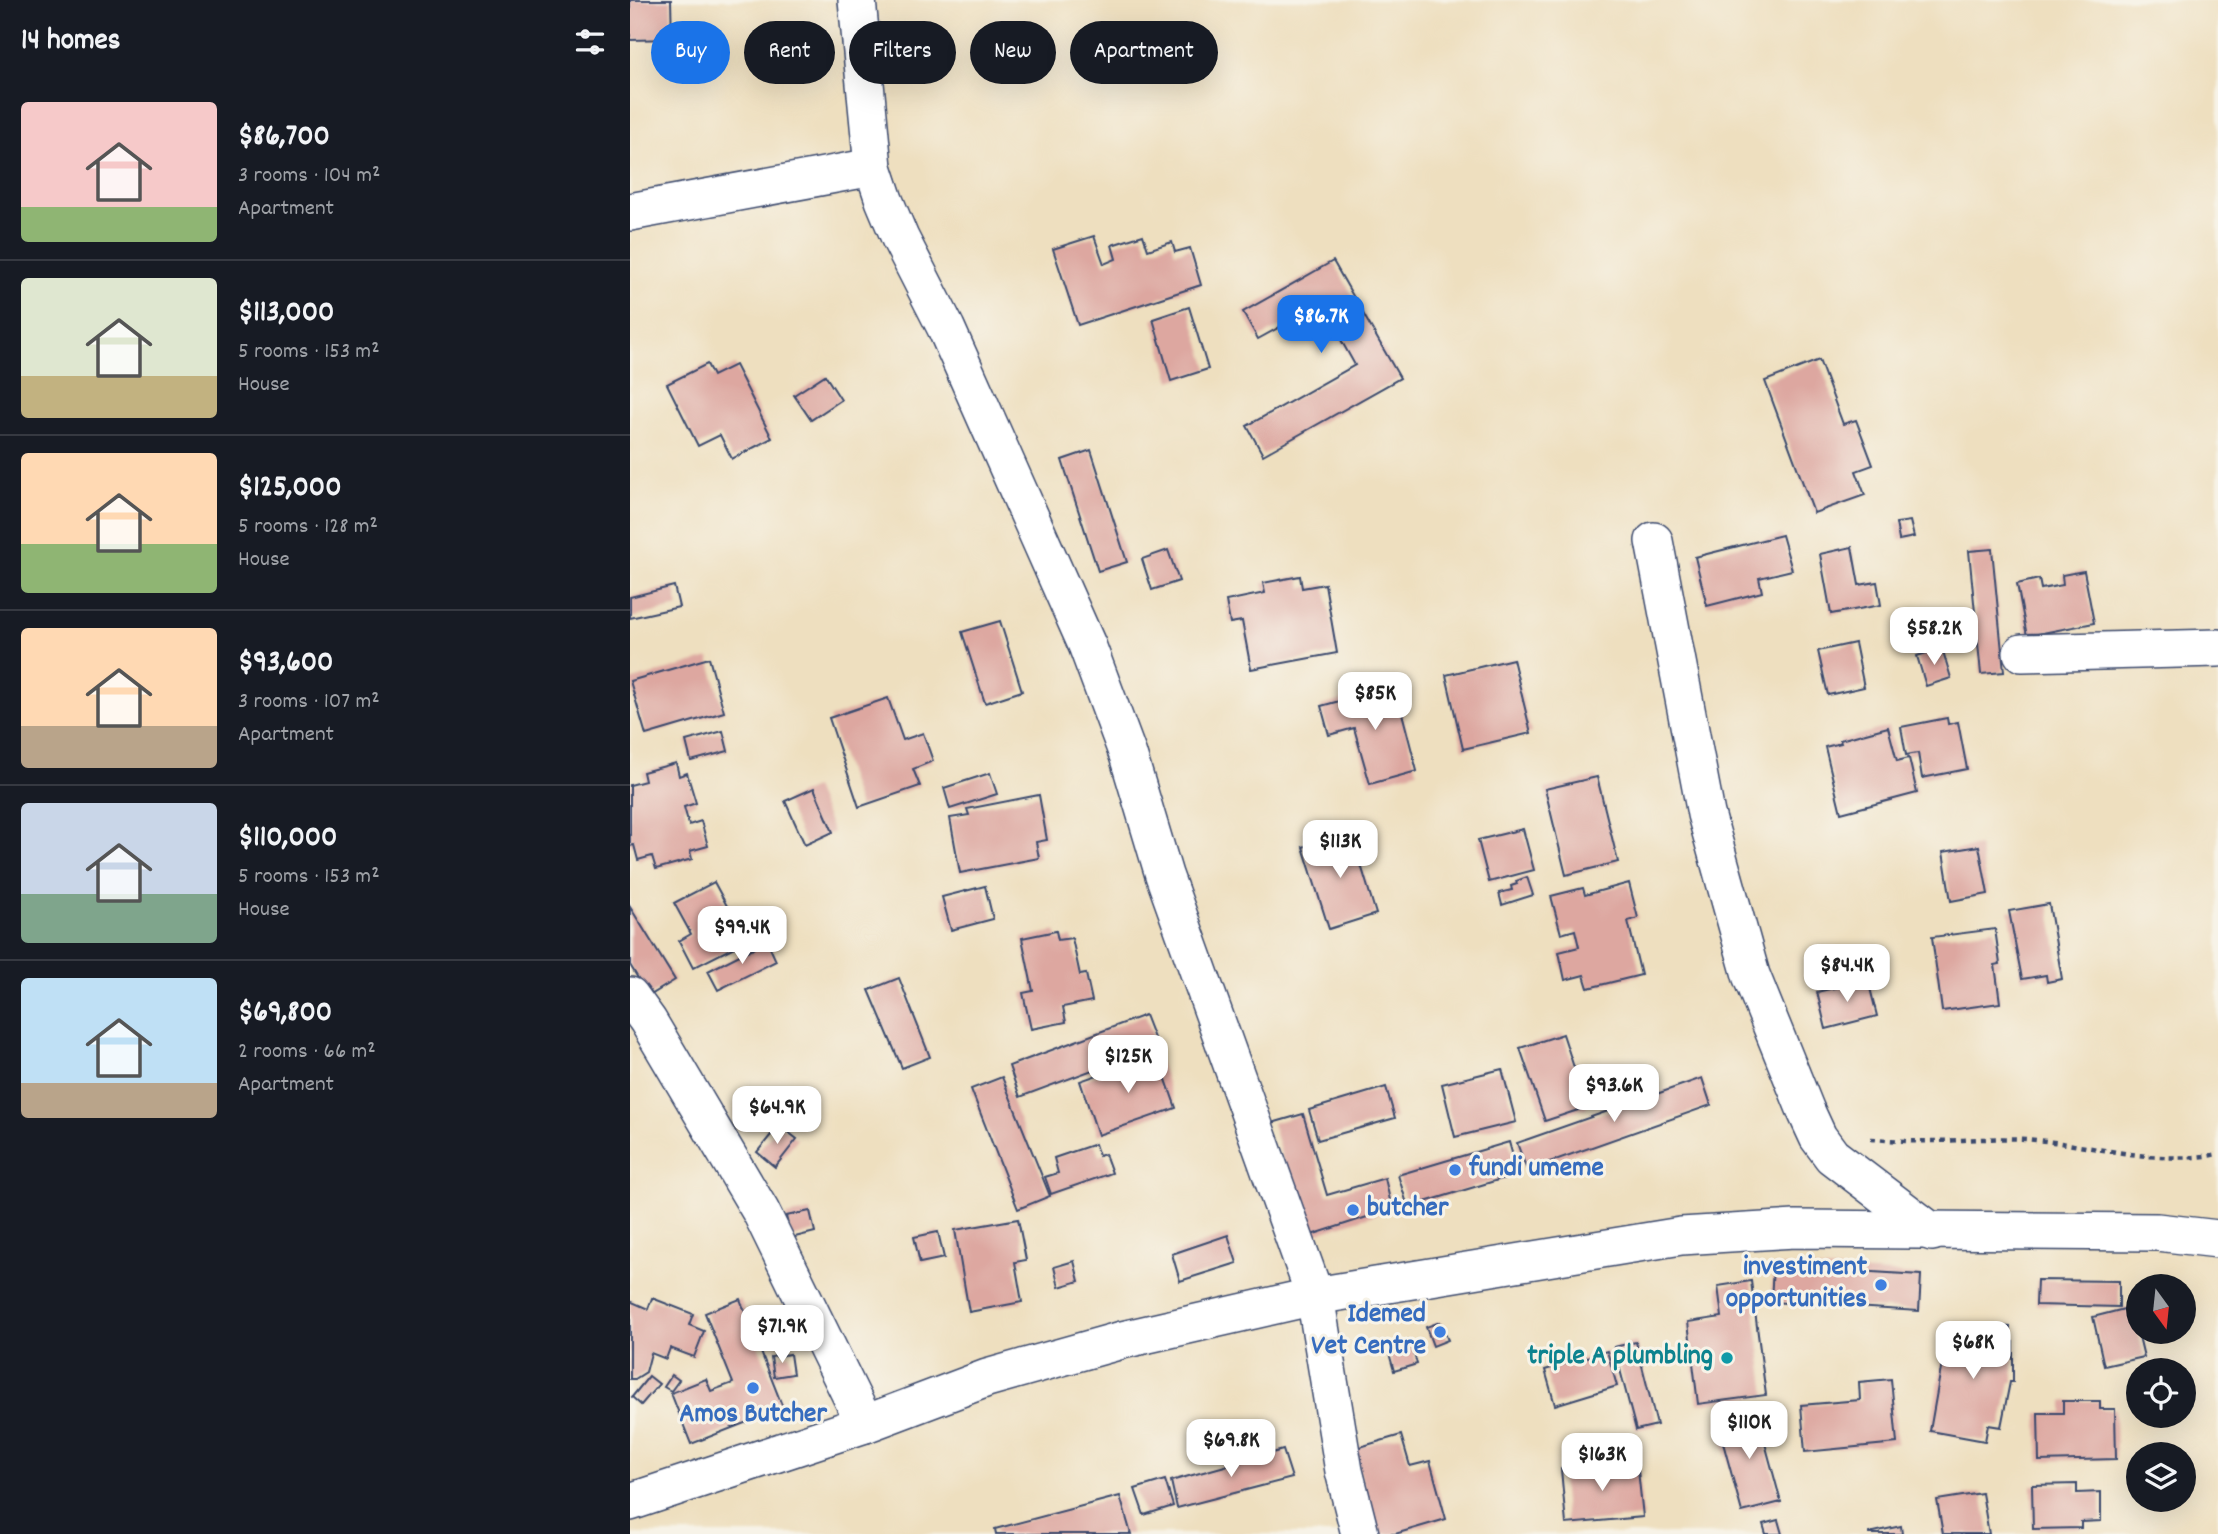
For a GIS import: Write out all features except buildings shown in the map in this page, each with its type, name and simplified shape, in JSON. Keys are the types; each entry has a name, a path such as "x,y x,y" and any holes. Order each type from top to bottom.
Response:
{"street":[{"path":"857,0 873,167 900,238 946,328 1087,645 1128,755 1164,875 1315,1296 1344,1471 1360,1534"},
{"path":"630,212 873,167"},
{"path":"1654,541 1706,814 1751,975 1818,1137 1832,1156 1932,1232"},
{"path":"2022,653 2218,648"},
{"path":"630,996 648,1021 761,1212 865,1424"},
{"path":"630,1502 865,1424 987,1378 1122,1340 1315,1296 1681,1236 1796,1229 2157,1232 2218,1238"}],"path":[{"path":"1818,1137 1929,1142 1996,1137 2030,1139 2165,1158 2218,1154"}],"place":[{"name":"fundi umeme","path":"1455,1170"},
{"name":"butcher","path":"1353,1210"},
{"name":"investiment opportunities","path":"1881,1285"},
{"name":"Idemed Vet Centre","path":"1440,1332"},
{"name":"triple A plumbling","path":"1727,1358"},
{"name":"Amos Butcher","path":"753,1388"}]}
